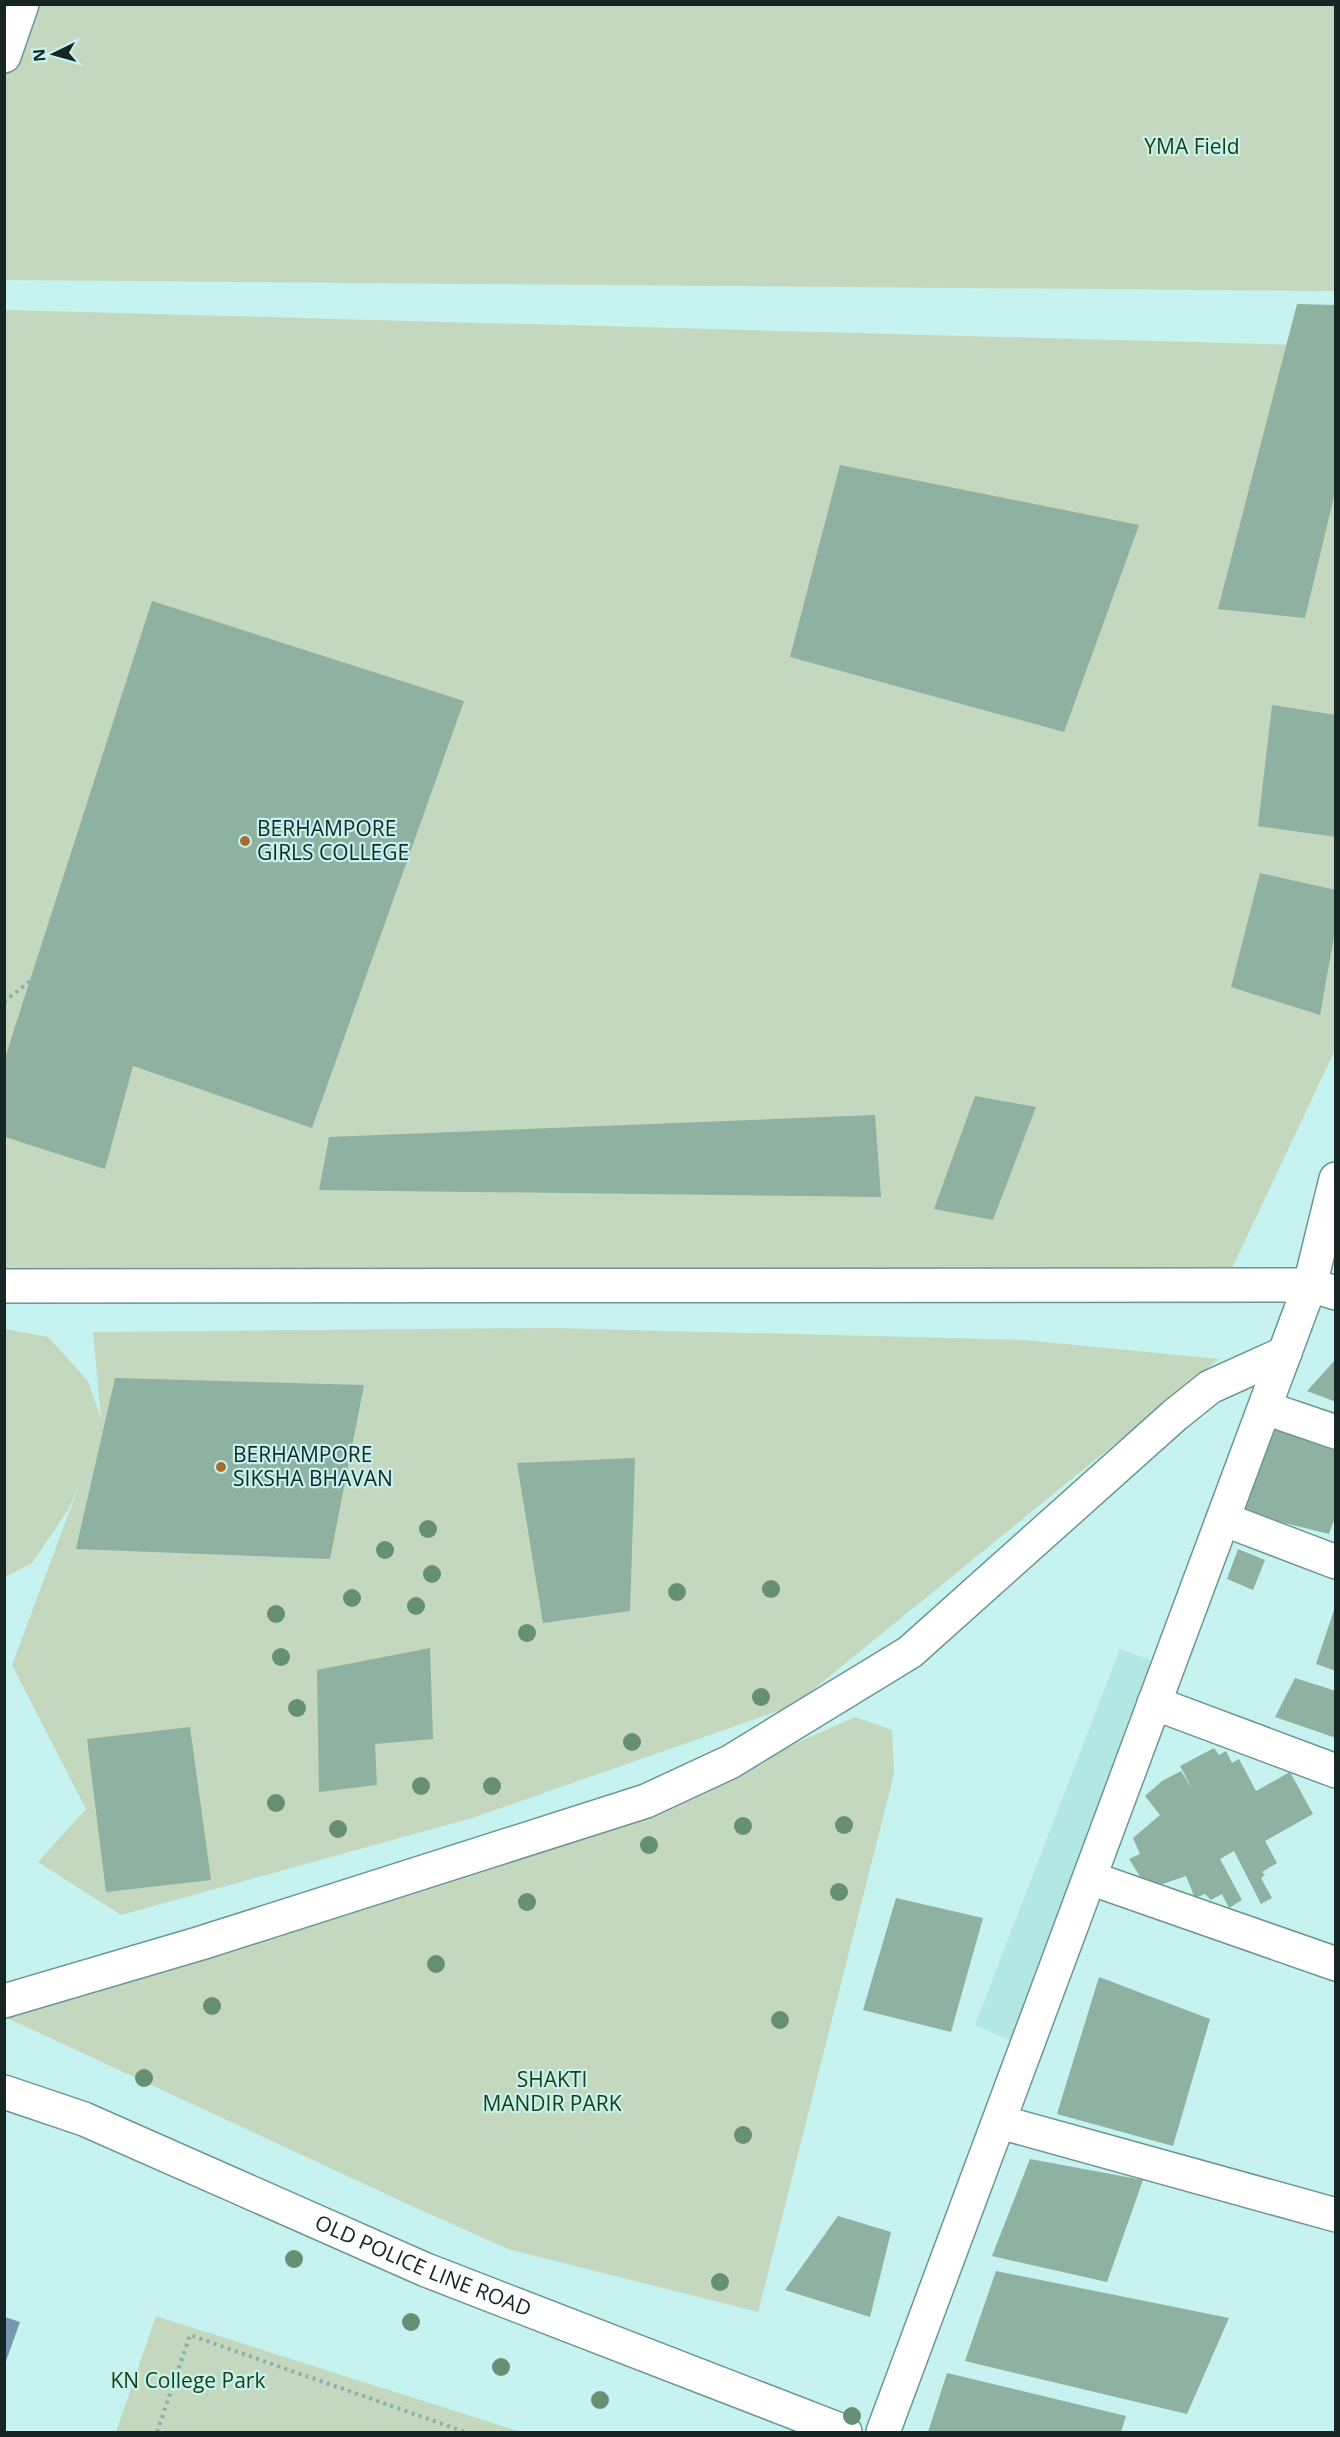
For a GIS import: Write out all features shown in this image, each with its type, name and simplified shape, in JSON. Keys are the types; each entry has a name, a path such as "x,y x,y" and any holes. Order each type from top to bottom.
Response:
{"street":[{"path":"4,56 22,4"},
{"path":"882,2433 944,2263 1000,2122 1285,1353 1323,1289 1335,1179"},
{"path":"4,1286 1323,1289"},
{"path":"4,2001 213,1939 646,1801 730,1762 910,1652 1175,1415 1210,1387 1285,1353"},
{"path":"1265,1408 1335,1432"},
{"path":"1223,1519 1335,1562"},
{"path":"1154,1703 1335,1771"},
{"path":"1090,1878 1335,1964"},
{"name":"OLD POLICE LINE ROAD","path":"4,2092 84,2119 426,2270 844,2433"},
{"path":"1000,2122 1335,2215"}],"path":[{"path":"4,1002 30,981"},
{"path":"157,2433 190,2335 465,2433"}],"shaded area":[{"path":"1120,1649 1161,1664 1011,2041 975,2025"},
{"path":"4,2317 20,2322 5,2364"}],"green space":[{"name":"YMA Field","path":"22,5 1335,5 1335,291 5,280 5,56"},
{"path":"5,310 1335,346 1335,1050 1217,1300 5,1282"},
{"path":"551,1328 1024,1340 1219,1359 793,1706 472,1818 121,1915 38,1862 86,1809 12,1665 80,1483 68,1510 32,1563 5,1577 5,1329 48,1337 88,1381 101,1419 93,1332"},
{"name":"SHAKTI MANDIR PARK","path":"855,1717 892,1730 894,1774 758,2312 508,2249 5,2017 5,1998 790,1746"},
{"name":"KN College Park","path":"156,2316 521,2432 116,2432"}],"building":[{"path":"1297,304 1336,305 1336,488 1305,618 1218,609"},
{"path":"840,465 1139,525 1064,732 790,657"},
{"name":"BERHAMPORE GIRLS COLLEGE","path":"152,601 464,701 312,1128 133,1066 105,1169 5,1137 5,1058"},
{"path":"1272,705 1336,715 1336,837 1258,826"},
{"path":"1260,873 1336,890 1336,925 1320,1015 1231,987"},
{"path":"975,1096 1036,1107 993,1220 934,1209"},
{"path":"875,1115 881,1197 319,1190 329,1137"},
{"path":"1336,1359 1336,1402 1307,1391"},
{"name":"BERHAMPORE SIKSHA BHAVAN","path":"115,1378 364,1385 330,1559 76,1549"},
{"path":"1273,1423 1336,1441 1336,1515 1329,1534 1244,1513"},
{"path":"635,1458 630,1611 543,1623 517,1463"},
{"path":"1238,1549 1265,1560 1253,1590 1227,1579"},
{"path":"1336,1607 1336,1671 1316,1664"},
{"path":"430,1648 433,1739 375,1744 377,1785 319,1792 317,1670"},
{"path":"1295,1678 1336,1691 1336,1738 1275,1717"},
{"path":"190,1727 211,1880 106,1892 87,1739"},
{"path":"1214,1748 1219,1755 1226,1751 1232,1763 1239,1759 1256,1791 1290,1772 1313,1814 1265,1841 1277,1863 1262,1872 1265,1875 1261,1878 1272,1898 1261,1904 1234,1851 1220,1859 1242,1900 1229,1908 1222,1894 1211,1900 1205,1894 1195,1898 1186,1876 1148,1889 1129,1859 1140,1854 1133,1838 1160,1815 1145,1796 1162,1781 1181,1771 1193,1790 1180,1766"},
{"path":"896,1898 983,1918 951,2032 863,2010"},
{"path":"1099,1977 1210,2019 1173,2146 1057,2114"},
{"path":"1030,2159 1143,2180 1107,2282 992,2256"},
{"path":"838,2216 891,2232 870,2317 785,2290"},
{"path":"996,2271 1229,2318 1187,2414 965,2361"},
{"path":"947,2373 1126,2416 1121,2432 928,2432"}],"place":[{"name":"BERHAMPORE GIRLS COLLEGE","path":"245,841"},
{"name":"BERHAMPORE SIKSHA BHAVAN","path":"221,1467"}]}
